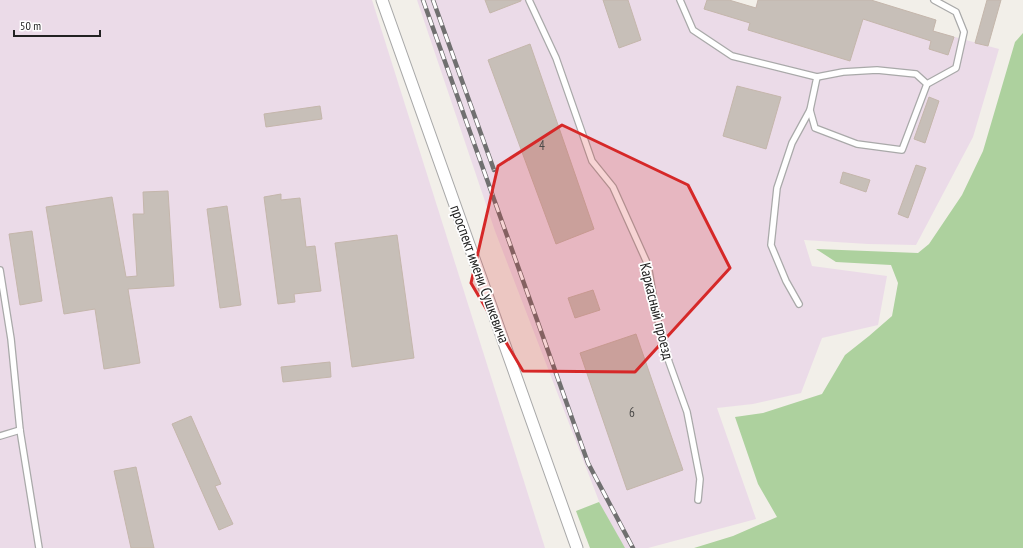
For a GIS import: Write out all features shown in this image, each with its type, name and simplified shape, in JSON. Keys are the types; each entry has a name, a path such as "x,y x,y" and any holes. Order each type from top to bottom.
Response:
{"street":[{"name":"проспект имени Сушкевича","path":"382,0 577,548"}],"lane":[{"name":"Каркасный проезд","path":"529,0 556,58 592,161 613,187 648,266 658,320 669,362 688,412 700,479 698,500"},
{"path":"680,0 693,30 732,56 817,77 843,72 877,70 916,74 927,84"},
{"path":"810,110 815,128 857,144 902,150 927,84 956,68 964,32 956,12 934,0"},
{"path":"799,304 786,281 771,245 777,188 792,143 810,110 817,77"},
{"path":"0,270 11,339 20,430 39,548"},
{"path":"0,436 20,430"}],"highlighted area":[{"path":"562,125 688,185 730,268 635,372 523,371 471,283 498,166"}],"shaded area":[{"path":"0,0 372,0 545,548 0,548"},
{"path":"417,0 729,0 755,8 758,0 871,0 936,20 933,31 999,49 973,137 916,245 804,240 812,266 887,276 878,325 822,338 801,393 753,404 717,408 756,519 648,548 617,548 495,231"}],"green space":[{"path":"1023,33 1023,548 694,548 733,536 777,517 758,484 735,417 763,413 822,394 845,355 892,316 898,283 891,265 836,262 816,249 918,253 929,244 962,195 983,151 1015,42"},
{"path":"599,502 625,548 590,548 576,511"}],"building":[{"path":"485,0 521,0 521,1 490,13"},
{"path":"603,0 628,0 641,40 619,48"},
{"path":"707,0 729,0 756,8 758,0 871,0 936,20 933,31 954,37 948,55 929,49 931,41 863,19 850,61 748,30 750,23 704,9"},
{"path":"987,0 1001,0 988,46 975,43"},
{"path":"530,44 594,229 556,244 488,60"},
{"path":"737,86 781,97 766,149 723,136"},
{"path":"929,97 939,101 925,143 914,139"},
{"path":"320,106 322,119 266,127 264,114"},
{"path":"916,165 926,168 908,218 898,214"},
{"path":"843,172 870,180 866,192 840,183"},
{"path":"168,191 174,286 128,289 140,363 104,369 95,309 64,314 46,207 112,197 126,277 137,276 133,214 144,214 143,192"},
{"path":"281,194 281,200 300,198 306,247 315,246 321,291 294,294 295,302 278,304 264,197"},
{"path":"227,206 241,305 220,308 207,209"},
{"path":"32,231 42,301 20,305 9,234"},
{"path":"397,235 414,358 352,367 335,243"},
{"path":"593,290 600,310 575,318 568,298"},
{"path":"636,334 683,470 627,490 580,353"},
{"path":"330,362 331,377 283,382 281,367"},
{"path":"191,416 221,484 215,486 233,524 219,530 172,424"},
{"path":"136,467 154,548 131,548 114,471"}],"railway":[{"path":"423,0 588,463 633,548"},
{"path":"433,0 494,170"}]}
